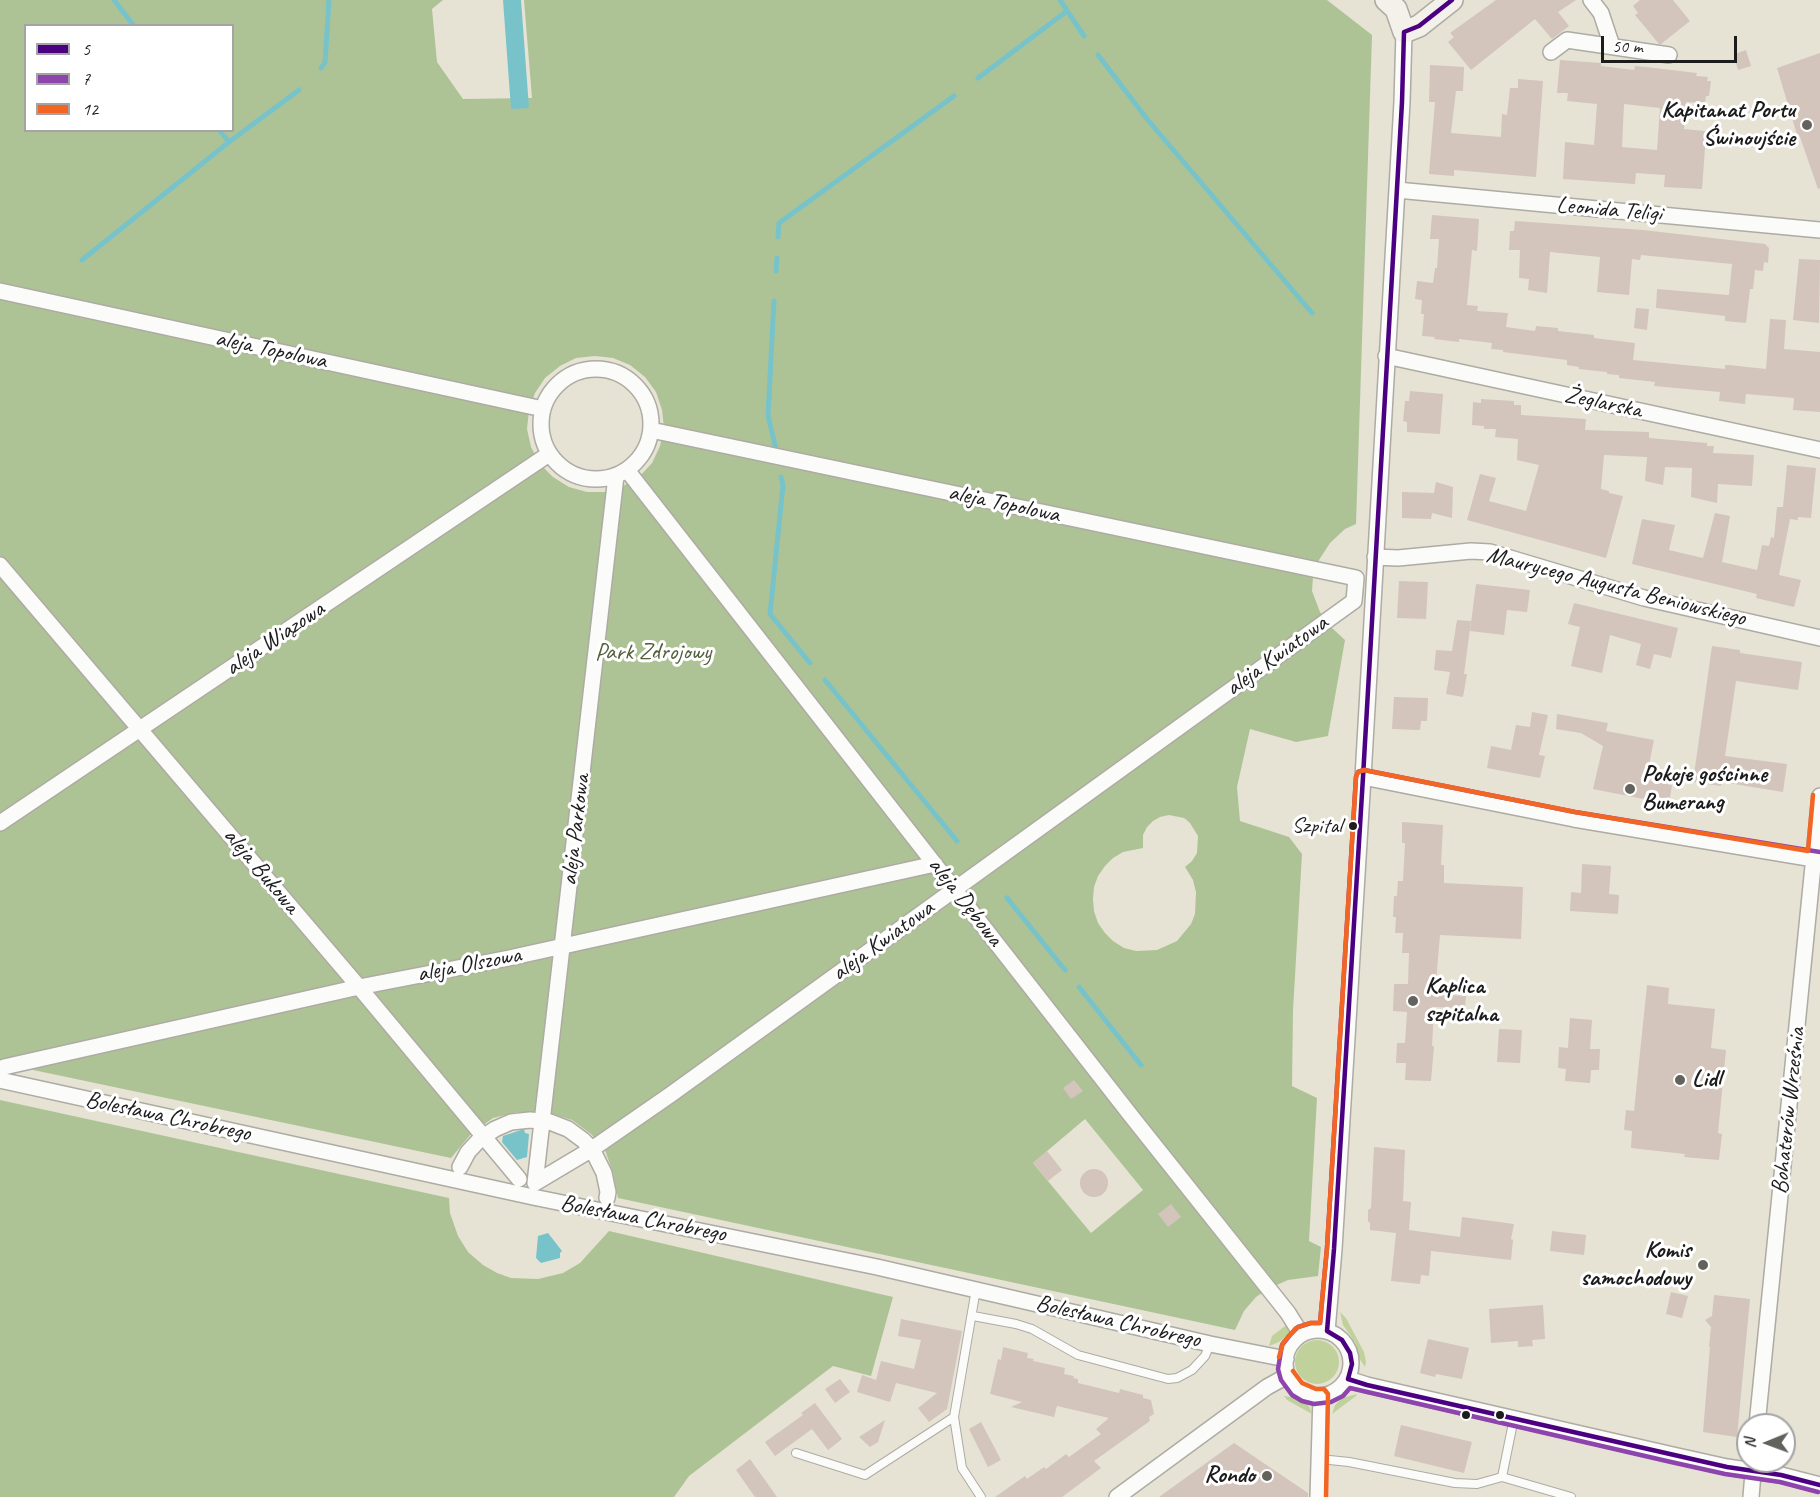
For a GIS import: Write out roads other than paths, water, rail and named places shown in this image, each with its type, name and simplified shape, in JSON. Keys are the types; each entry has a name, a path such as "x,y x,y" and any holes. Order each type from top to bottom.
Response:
{"street":[{"path":"1327,1331 1363,777 1402,102 1404,32 1395,9 1386,0"},
{"path":"1404,32 1419,26 1452,0"},
{"path":"1591,0 1601,13 1612,46"},
{"path":"1551,52 1568,40 1670,55"},
{"name":"Leonida Teligi","path":"1397,190 1820,230"},
{"name":"aleja Topolowa","path":"0,291 543,409"},
{"name":"Żeglarska","path":"1386,356 1820,450"},
{"path":"603,369 624,376 641,391 648,403 651,430 647,446 639,460 622,473 601,480 586,479 559,466 549,454 543,440 541,425 543,409 547,399 562,381 581,371 603,369"},
{"name":"aleja Topolowa","path":"651,430 1356,578"},
{"name":"aleja Wiązowa","path":"0,823 549,454"},
{"name":"aleja Dębowa","path":"622,473 935,864 1132,1118 1288,1313 1301,1334"},
{"name":"aleja Parkowa","path":"536,1183 562,945 622,473"},
{"name":"Maurycego Augusta Beniowskiego","path":"1375,557 1398,558 1471,550 1490,552 1644,598 1820,638"},
{"name":"aleja Bukowa","path":"0,565 141,729 519,1179"},
{"name":"aleja Kwiatowa","path":"536,1183 592,1149 1354,601 1356,578"},
{"path":"1363,777 1574,819 1817,860"},
{"name":"Bohaterów Września","path":"1758,1413 1817,860 1820,796"},
{"name":"aleja Olszowa","path":"2,1074 359,987 509,958 935,864"},
{"name":"Bolesława Chrobrego","path":"2,1074 533,1197 877,1266 1210,1344 1286,1359"},
{"path":"460,1167 468,1152 495,1129 511,1122 530,1120 550,1122 568,1129 592,1149 604,1173 608,1198"},
{"path":"1312,1330 1327,1331 1342,1340 1350,1353 1352,1364 1348,1379 1338,1390 1328,1395 1305,1394 1297,1389 1287,1376 1286,1359 1289,1347 1301,1334 1312,1330"},
{"path":"1118,1497 1267,1387 1287,1376"},
{"path":"1348,1379 1673,1455 1736,1464"},
{"path":"1318,1497 1321,1396"},
{"path":"1751,1497 1753,1473"},
{"path":"1772,1473 1820,1485"}],"lane":[{"path":"976,1289 954,1417 962,1468 981,1497"},
{"path":"973,1316 1032,1329 1078,1355 1167,1379 1177,1378 1192,1370 1205,1356 1210,1344"},
{"path":"796,1453 865,1475 954,1417"},
{"path":"1502,1477 1514,1418"},
{"path":"1320,1459 1349,1462 1455,1484 1477,1484 1502,1477 1571,1497"}],"water":[{"path":"503,0 521,0 529,108 511,109"},
{"path":"524,1129 525,1133 529,1134 527,1157 517,1160 502,1142 503,1136"},
{"path":"548,1233 562,1251 560,1258 541,1263 536,1258 538,1236"}],"waterway":[{"path":"114,0 132,24"},
{"path":"321,68 325,63 329,0"},
{"path":"1060,0 1084,36"},
{"path":"978,78 1067,11"},
{"path":"1098,55 1147,119 1312,313"},
{"path":"221,132 229,142 299,90"},
{"path":"778,237 779,223 954,96"},
{"path":"82,260 229,142"},
{"path":"776,271 777,258"},
{"path":"774,301 768,416 776,449"},
{"path":"781,477 783,485 770,614 810,663"},
{"path":"825,680 957,841"},
{"path":"1007,898 1065,970"},
{"path":"1079,987 1141,1065"}],"place":[{"name":"Kapitanat Portu Świnoujście","path":"1807,125"},
{"name":"Pokoje gościnne Bumerang","path":"1630,789"},
{"name":"Szpital","path":"1353,826"},
{"name":"Kaplica szpitalna","path":"1413,1001"},
{"name":"Lidl","path":"1680,1080"},
{"name":"Komis samochodowy","path":"1703,1265"},
{"name":"Rondo","path":"1267,1476"}],"park label":[{"name":"Park Zdrojowy","path":"653,653"}]}
